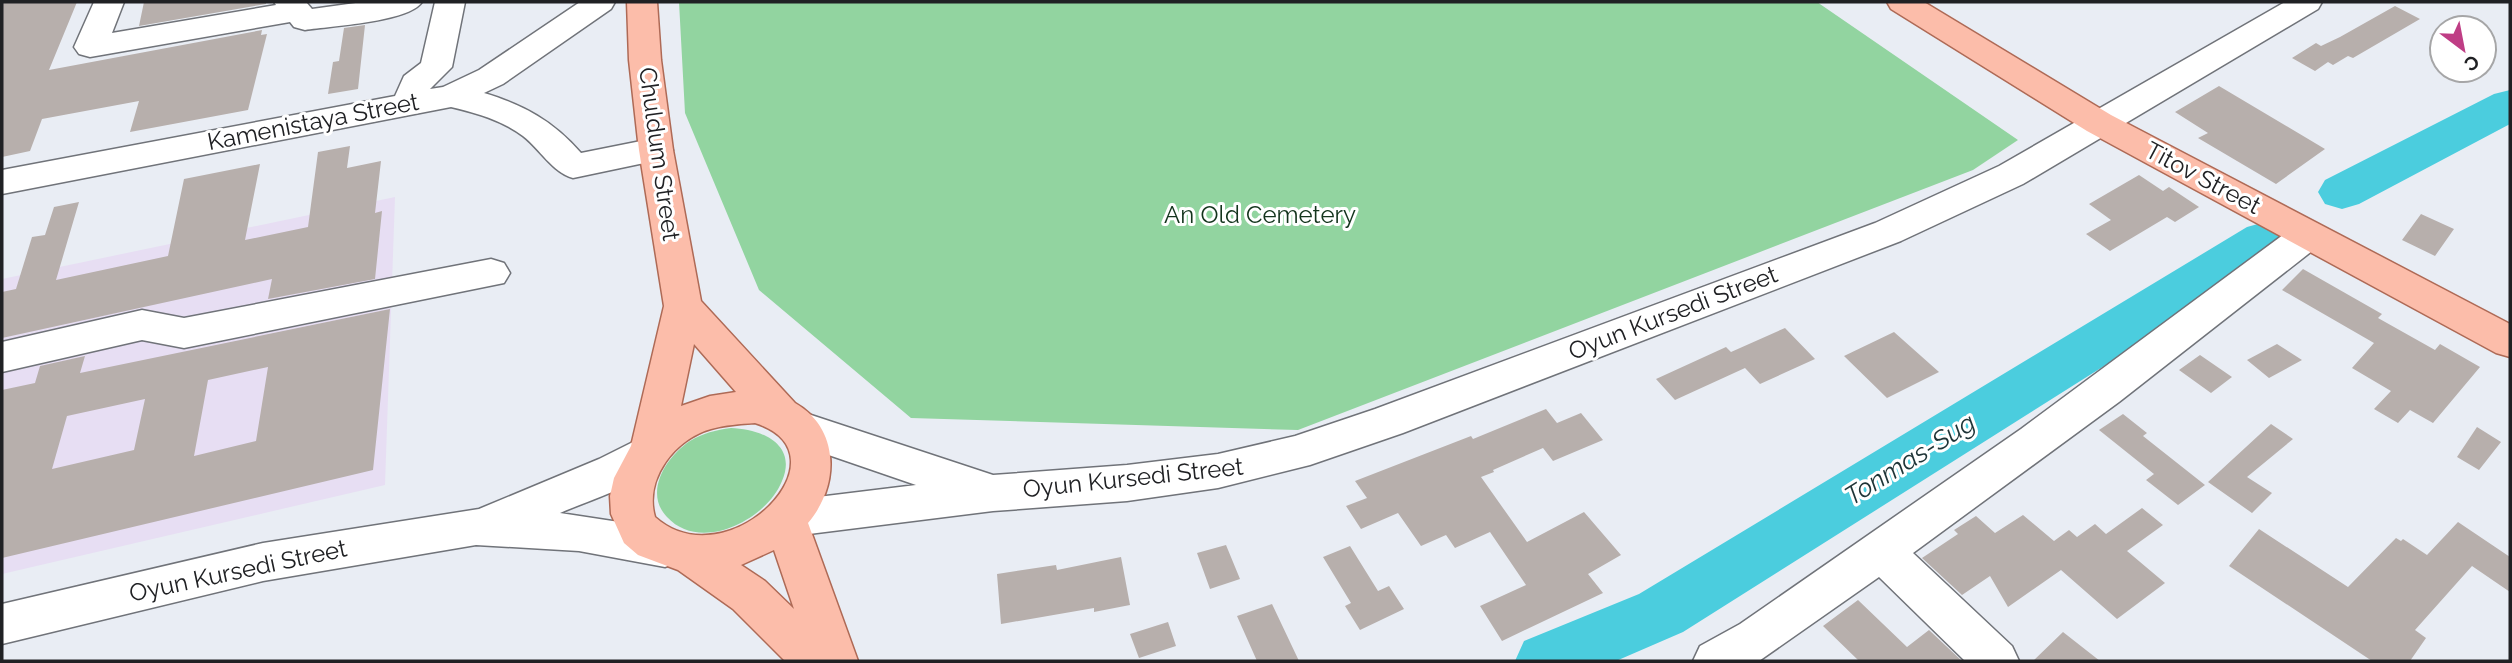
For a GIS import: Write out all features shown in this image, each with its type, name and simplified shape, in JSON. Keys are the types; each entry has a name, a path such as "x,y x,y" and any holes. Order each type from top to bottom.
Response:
{"main road":[{"name":"Chuldum Street","path":"642,2 645,60 656,150 683,306 650,449"},
{"name":"Titov Street","path":"1902,2 2099,123 2510,342"},
{"path":"677,551 715,553 740,547 764,535 796,507 807,486 812,464 809,445 683,306"},
{"path":"790,422 755,407 726,408 697,416 670,431 650,449 635,473 630,495 633,517 645,536 677,551 749,595 816,661"},
{"path":"785,519 835,661"}],"street":[{"path":"108,2 90,47 293,7 305,20 399,6 407,2"},
{"path":"408,104 416,85 436,67 450,2"},
{"name":"Kamenistaya Street","path":"2,182 451,96 491,77 600,2"},
{"name":"Oyun Kursedi Street","path":"785,519 993,493 1127,483 1217,471 1295,453 1389,421 1888,232 2011,175 2307,2"},
{"path":"451,96 506,110 546,134 573,166 656,150"},
{"path":"1716,661 1756,639 1882,551 2186,331 2308,234"},
{"path":"2,357 142,325 184,333 491,273"},
{"name":"Oyun Kursedi Street","path":"790,422 993,493"},
{"name":"Oyun Kursedi Street","path":"476,527 602,476 650,449"},
{"name":"Oyun Kursedi Street","path":"2,624 263,562 476,527 579,533 677,551"},
{"path":"1882,551 1996,661"}],"shaded area":[{"path":"395,197 385,485 2,574 2,279"}],"green space":[{"name":"An Old Cemetery","path":"679,2 1817,2 2018,140 1973,170 1298,430 911,418 759,290 685,113"},
{"path":"731,428 765,435 781,448 786,468 782,481 762,508 732,527 714,532 681,528 667,517 657,497 661,475 666,465 690,441 710,432"}],"building":[{"path":"2,2 77,2 49,70 262,30 261,35 267,34 248,110 130,132 139,101 42,119 30,151 2,157"},
{"path":"144,2 266,2 266,4 139,26"},
{"path":"2395,6 2420,19 2353,58 2348,56 2333,65 2328,62 2315,71 2292,58 2316,43 2321,46 2340,37"},
{"path":"365,25 358,89 328,94 333,62 339,61 344,28"},
{"path":"2219,86 2325,149 2276,184 2198,138 2208,133 2175,112"},
{"path":"350,146 347,168 381,161 375,213 382,211 375,279 268,299 272,279 2,338 2,292 16,289 32,237 45,235 54,207 79,202 56,280 168,256 184,179 260,164 245,240 308,227 318,152"},
{"path":"2139,175 2163,191 2169,187 2199,207 2175,222 2167,217 2110,251 2086,234 2111,220 2089,204"},
{"path":"2421,214 2454,229 2435,256 2402,240"},
{"path":"2303,269 2382,314 2378,318 2435,350 2440,344 2480,367 2433,423 2410,410 2398,423 2374,409 2391,391 2352,368 2374,343 2282,290"},
{"path":"390,309 373,470 2,558 2,390 35,383 40,366 85,356 80,373","holes":["268,367 256,441 194,456 208,380","145,399 134,450 52,469 67,416"]},
{"path":"1785,328 1815,359 1760,384 1745,368 1675,400 1656,379 1726,347 1731,352"},
{"path":"1894,332 1939,372 1887,398 1844,356"},
{"path":"2277,344 2302,360 2269,378 2247,360"},
{"path":"2200,355 2232,377 2211,393 2179,370"},
{"path":"1546,409 1557,423 1581,413 1603,440 1553,461 1543,448 1481,477 1527,542 1584,512 1621,555 1588,574 1603,593 1502,641 1480,606 1526,585 1490,532 1455,548 1446,535 1421,546 1398,513 1361,529 1346,506 1367,498 1355,481 1471,436 1473,439"},
{"path":"2123,414 2147,433 2143,436 2205,485 2178,505 2146,480 2154,474 2099,430"},
{"path":"2271,424 2293,439 2247,477 2272,493 2252,513 2208,482"},
{"path":"2477,427 2501,442 2479,470 2457,457"},
{"path":"2142,508 2163,525 2127,551 2165,583 2117,619 2061,570 2008,607 1990,576 1962,595 1922,558 1958,534 1954,530 1976,516 1995,533 2023,515 2054,541 2069,530 2077,537 2095,524 2106,534"},
{"path":"2458,522 2510,557 2510,592 2472,566 2415,630 2426,638 2410,661 2372,661 2229,566 2259,529 2348,587 2396,538 2401,541 2403,539 2427,555"},
{"path":"1226,545 1240,579 1210,589 1197,553"},
{"path":"1350,546 1378,591 1389,586 1404,609 1360,630 1345,606 1351,603 1323,557"},
{"path":"1121,557 1130,605 1094,612 1094,608 1001,624 997,574 1056,565 1057,570"},
{"path":"1858,600 1907,647 1929,630 1962,661 1859,661 1823,626"},
{"path":"1272,604 1299,661 1257,661 1237,616"},
{"path":"1168,622 1176,646 1139,658 1130,634"},
{"path":"2063,632 2100,661 2033,661"}],"waterway":[{"name":"Tonmas-Sug","path":"2342,192 2510,105"},
{"name":"Tonmas-Sug","path":"1546,661 1661,613 2265,240"}]}
